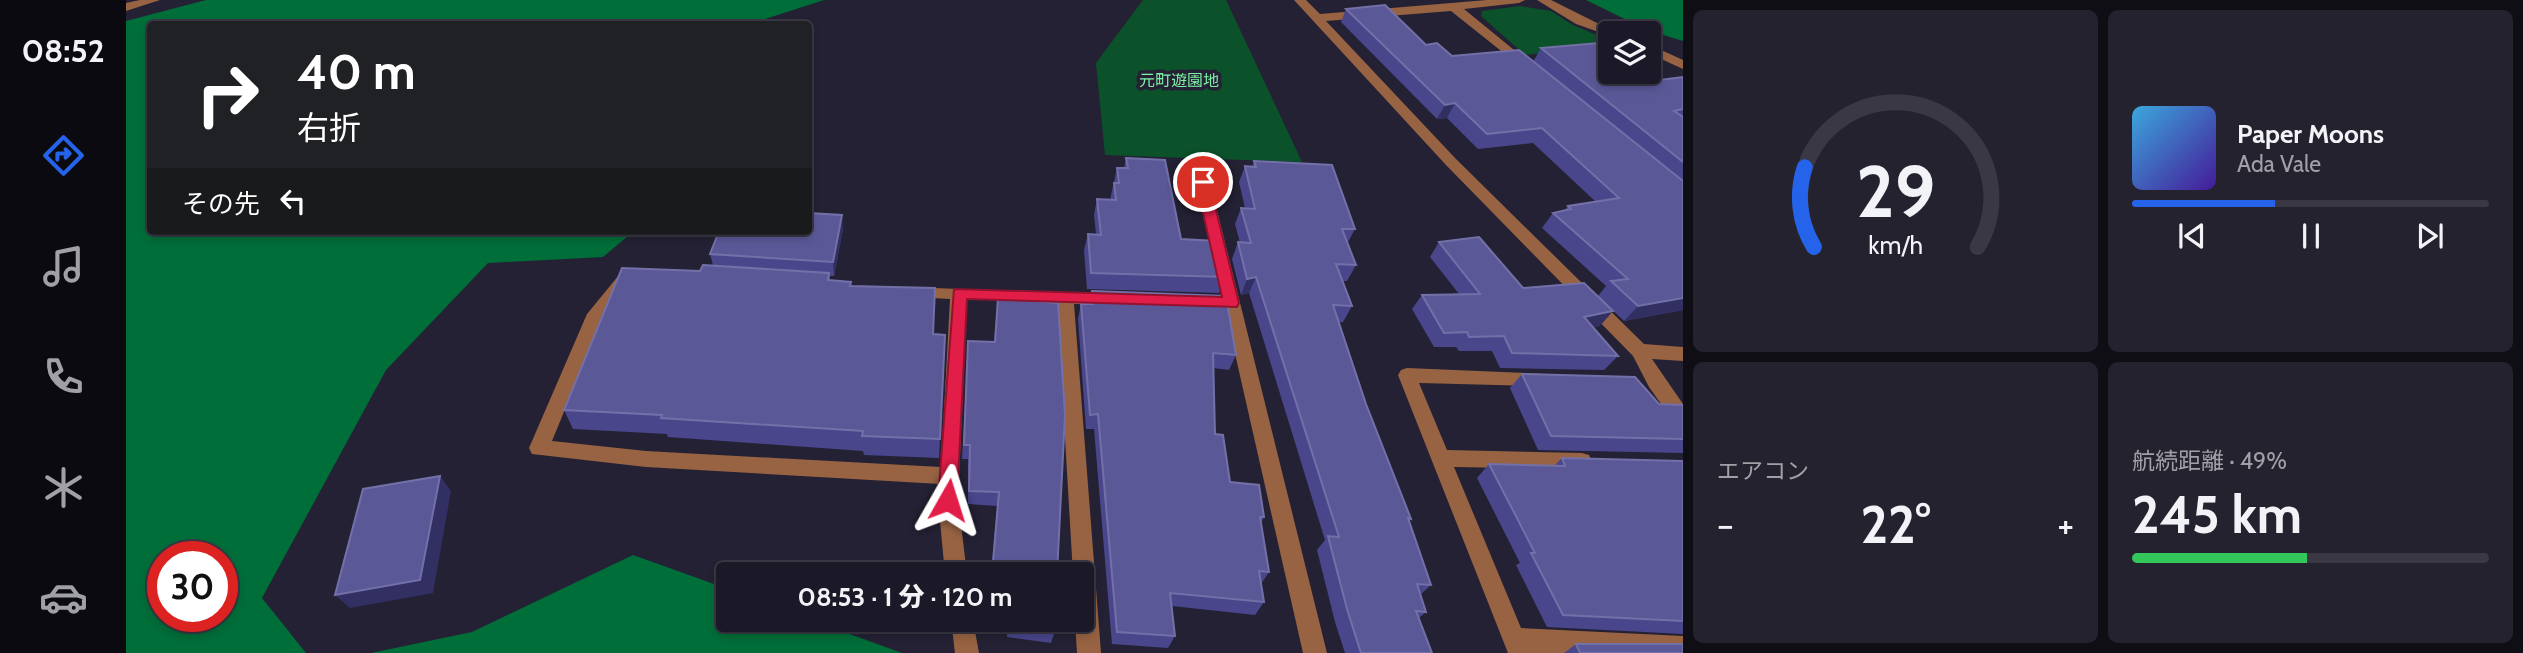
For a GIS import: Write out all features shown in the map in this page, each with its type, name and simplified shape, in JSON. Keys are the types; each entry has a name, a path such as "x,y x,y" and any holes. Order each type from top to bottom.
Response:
{"street":[{"path":"126,7 154,0"},
{"path":"1300,0 1451,162 1639,351 1656,382 1683,419"},
{"path":"1317,19 1518,0"},
{"path":"1543,0 1598,28"},
{"path":"1454,7 1537,76"},
{"path":"1661,54 1683,65"},
{"path":"1203,182 1225,303 1315,653"},
{"path":"639,276 627,276 596,314 539,448 646,459 951,476"},
{"path":"895,289 1134,300"},
{"path":"955,562 948,500 960,293"},
{"path":"1065,298 1089,653"},
{"path":"1639,351 1683,354"},
{"path":"1559,379 1407,375 1517,646 1683,648"},
{"path":"1628,381 1656,382"},
{"path":"1441,458 1602,462"},
{"path":"964,632 967,653"}],"green space":[{"path":"206,0 824,0 759,21 147,21 147,235 629,235 603,257 488,263 386,370 262,598 306,653 126,653 126,21"},
{"name":"元町遊園地","path":"1143,0 1226,0 1302,162 1105,155 1096,63"},
{"path":"1586,0 1683,0 1683,41 1661,34 1661,21 1629,21"},
{"path":"1520,6 1551,11 1571,24 1598,36 1598,46 1525,55 1481,16 1482,11"},
{"path":"633,555 716,585 716,632 844,632 902,653 371,653 472,632"}],"building":[{"path":"1385,5 1426,45 1437,43 1452,56 1519,50 1683,181 1683,298 1638,306 1611,281 1628,279 1553,213 1571,209 1568,206 1619,198 1542,128 1487,134 1455,103 1445,105 1346,9"},
{"path":"1598,43 1598,84 1661,84 1661,80 1683,77 1683,109 1674,111 1683,117 1683,162 1541,48"},
{"path":"1126,158 1165,160 1181,239 1216,241 1225,277 1091,273 1088,234 1101,235 1097,199 1116,200 1114,183 1119,183 1117,168 1128,168"},
{"path":"1254,161 1332,165 1355,229 1342,229 1356,265 1336,264 1352,306 1333,305 1366,404 1411,519 1408,518 1431,585 1417,584 1426,612 1416,611 1432,653 1361,653 1328,536 1339,537 1256,277 1247,279 1238,242 1251,243 1241,208 1255,209 1245,166 1256,167"},
{"path":"812,213 842,215 833,262 710,254 717,235 812,235"},
{"path":"1479,237 1523,288 1584,283 1613,311 1584,317 1618,356 1512,353 1504,336 1469,337 1467,332 1444,333 1422,295 1480,294 1439,242"},
{"path":"703,265 829,273 828,280 851,282 850,286 935,288 933,334 945,335 940,439 862,436 863,431 564,410 622,268 700,271"},
{"path":"1092,291 1226,296 1236,355 1213,353 1215,434 1223,435 1230,482 1259,485 1264,517 1260,517 1269,572 1259,571 1264,602 1170,593 1175,636 1117,632 1098,414 1090,415 1081,304 1093,304"},
{"path":"998,298 1058,303 1065,415 1058,562 993,562 999,492 969,491 970,445 964,445 968,341 995,342"},
{"path":"1522,374 1635,377 1659,404 1683,405 1683,439 1551,436"},
{"path":"1562,458 1683,461 1683,621 1563,615 1531,553 1535,553 1489,464 1565,466"},
{"path":"440,476 420,580 335,595 363,489"},
{"path":"1576,644 1683,644 1683,653 1580,653"}],"route":[{"path":"948,500 960,293 1232,303 1203,182"}]}
